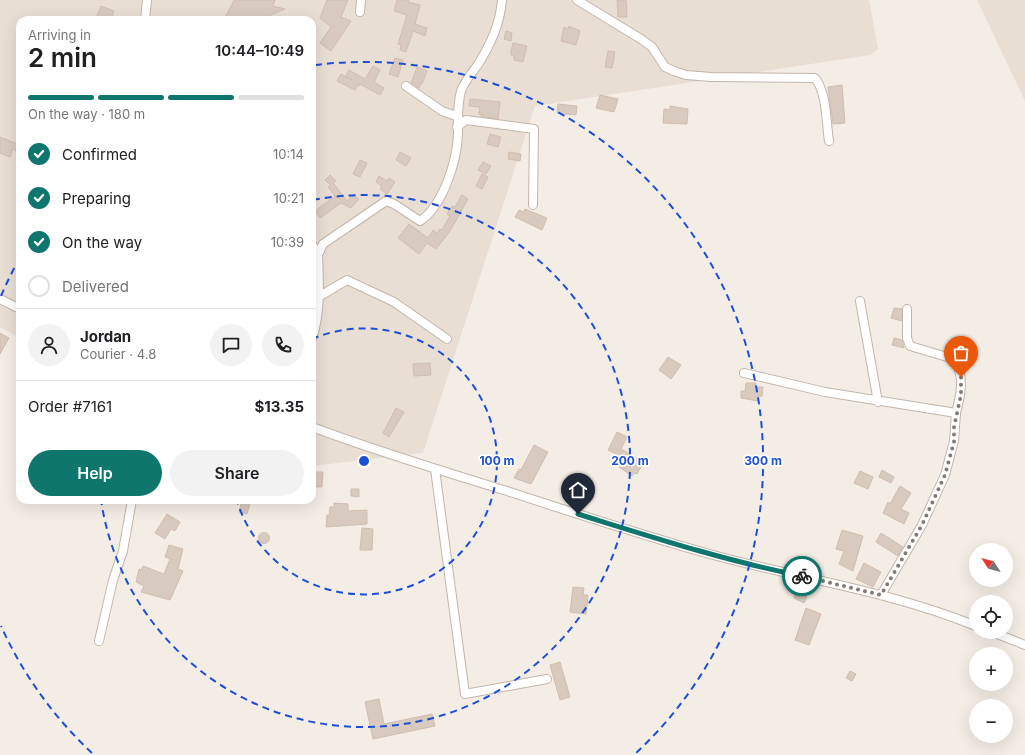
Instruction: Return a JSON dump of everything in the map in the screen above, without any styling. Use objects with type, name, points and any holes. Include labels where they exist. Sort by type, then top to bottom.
[{"type":"street","points":[[146,16],[148,0]]},
{"type":"street","points":[[360,12],[361,0]]},
{"type":"street","points":[[318,255],[323,244],[386,201],[394,204],[420,221],[428,216],[451,175],[458,134],[456,116],[461,92],[465,82],[479,63],[495,34],[502,0]]},
{"type":"street","points":[[577,0],[652,47],[664,66],[686,75],[711,77],[815,78],[820,84],[824,100],[829,141]]},
{"type":"street","points":[[406,86],[442,111],[456,116]]},
{"type":"street","points":[[457,127],[466,120],[534,129],[533,205]]},
{"type":"street","points":[[316,251],[318,255],[320,296],[316,325]]},
{"type":"street","points":[[320,296],[347,280],[394,302],[447,339]]},
{"type":"street","points":[[0,299],[16,307]]},
{"type":"street","points":[[860,301],[878,402]]},
{"type":"street","points":[[881,595],[922,525],[945,475],[954,442],[956,413],[961,395],[959,368],[954,359],[910,346],[907,338],[907,309]]},
{"type":"street","points":[[744,373],[878,402],[956,413]]},
{"type":"street","points":[[316,428],[436,469],[695,550],[769,570],[830,582],[881,595],[969,624]]},
{"type":"street","points":[[436,469],[465,694],[547,679]]},
{"type":"street","points":[[100,641],[113,580],[123,551],[131,504]]},
{"type":"street","points":[[1010,639],[1025,645]]},
{"type":"shaded area","points":[[0,0],[869,0],[878,49],[870,55],[535,106],[423,453],[316,466],[316,16],[16,16],[16,336],[0,327]]},
{"type":"shaded area","points":[[977,0],[1025,0],[1025,101]]},
{"type":"building","points":[[234,0],[275,0],[273,6],[285,9],[268,16],[226,16]]},
{"type":"building","points":[[327,0],[348,0],[341,17],[351,21],[331,51],[320,43],[331,27],[320,18]]},
{"type":"building","points":[[397,0],[409,0],[408,2],[420,5],[415,24],[427,28],[425,36],[413,31],[406,52],[400,50],[401,45],[398,44],[407,15],[394,11]]},
{"type":"building","points":[[617,0],[626,0],[627,17],[618,17]]},
{"type":"building","points":[[101,6],[114,11],[112,16],[97,16]]},
{"type":"building","points":[[569,26],[580,31],[576,45],[561,41],[564,27],[568,29]]},
{"type":"building","points":[[506,31],[512,33],[511,41],[504,39]]},
{"type":"building","points":[[513,43],[527,46],[523,62],[514,60],[514,56],[511,55]]},
{"type":"building","points":[[608,51],[615,52],[612,68],[605,67]]},
{"type":"building","points":[[395,58],[403,60],[398,77],[389,74]]},
{"type":"building","points":[[373,66],[380,70],[374,82],[384,88],[380,95],[360,84],[359,86],[357,85],[355,90],[337,81],[341,74],[352,80],[346,76],[349,70],[365,79]]},
{"type":"building","points":[[417,67],[427,71],[419,88],[411,83]]},
{"type":"building","points":[[842,85],[845,123],[833,124],[828,87]]},
{"type":"building","points":[[600,95],[618,99],[614,112],[596,108]]},
{"type":"building","points":[[470,99],[500,102],[498,119],[481,116],[481,114],[479,114],[480,107],[469,106]]},
{"type":"building","points":[[558,104],[577,106],[576,115],[557,113]]},
{"type":"building","points":[[670,106],[688,109],[687,124],[663,123],[664,109],[670,110]]},
{"type":"building","points":[[490,134],[501,137],[498,147],[487,144]]},
{"type":"building","points":[[0,137],[16,143],[16,152],[13,149],[10,157],[0,153]]},
{"type":"building","points":[[400,152],[411,158],[406,166],[396,160]]},
{"type":"building","points":[[509,152],[521,154],[520,161],[508,159]]},
{"type":"building","points":[[360,160],[367,163],[360,177],[353,174]]},
{"type":"building","points":[[483,162],[491,166],[486,174],[478,170]]},
{"type":"building","points":[[482,174],[488,177],[482,189],[476,186]]},
{"type":"building","points":[[330,175],[336,181],[333,183],[347,201],[353,194],[359,199],[351,208],[341,203],[320,218],[316,210],[335,196],[328,187],[330,185],[325,180]]},
{"type":"building","points":[[379,176],[387,181],[389,178],[395,182],[387,194],[380,189],[382,186],[376,182]]},
{"type":"building","points":[[462,195],[468,199],[450,231],[436,249],[427,243],[419,254],[398,238],[409,224],[428,238],[433,230],[437,233],[440,229],[442,230],[450,216],[447,214],[452,206],[455,207]]},
{"type":"building","points":[[525,209],[547,218],[542,230],[515,217],[519,210],[524,212]]},
{"type":"building","points":[[894,308],[902,309],[902,321],[891,318]]},
{"type":"building","points":[[0,333],[9,338],[0,354]]},
{"type":"building","points":[[894,338],[902,340],[904,348],[892,345]]},
{"type":"building","points":[[668,357],[681,365],[671,379],[659,370]]},
{"type":"building","points":[[430,363],[431,375],[414,376],[413,364]]},
{"type":"building","points":[[746,383],[756,383],[756,387],[763,387],[762,396],[759,396],[758,401],[741,398],[741,391],[745,391]]},
{"type":"building","points":[[396,408],[404,412],[389,437],[383,433]]},
{"type":"building","points":[[617,432],[627,437],[621,449],[644,462],[637,474],[634,473],[632,476],[619,467],[624,458],[608,450]]},
{"type":"building","points":[[534,445],[548,452],[531,484],[514,478],[519,469],[521,470]]},
{"type":"building","points":[[882,470],[894,477],[891,483],[879,477]]},
{"type":"building","points":[[860,471],[873,477],[868,489],[854,483]]},
{"type":"building","points":[[316,472],[323,472],[322,487],[316,487]]},
{"type":"building","points":[[900,486],[911,493],[901,509],[909,513],[904,524],[883,513],[888,502],[890,504]]},
{"type":"building","points":[[351,489],[359,489],[359,497],[351,496]]},
{"type":"building","points":[[334,503],[348,504],[348,511],[367,510],[367,524],[326,527],[327,515],[329,515],[330,507],[334,507]]},
{"type":"building","points":[[241,504],[250,504],[247,514],[239,512]]},
{"type":"building","points":[[167,514],[180,522],[175,531],[171,529],[165,539],[155,533]]},
{"type":"building","points":[[362,528],[373,529],[372,550],[360,550]]},
{"type":"building","points":[[842,530],[863,536],[853,571],[839,564],[844,551],[836,549]]},
{"type":"building","points":[[262,533],[266,533],[268,534],[268,542],[262,543],[259,540],[259,536]]},
{"type":"building","points":[[881,533],[903,547],[898,556],[876,542]]},
{"type":"building","points":[[169,545],[183,549],[178,569],[183,571],[170,600],[141,592],[144,586],[136,582],[139,569],[141,570],[143,566],[164,574],[170,559],[165,557]]},
{"type":"building","points":[[864,563],[881,572],[873,587],[856,579]]},
{"type":"building","points":[[573,587],[584,588],[583,595],[588,595],[586,614],[570,612]]},
{"type":"building","points":[[797,591],[807,597],[804,603],[794,598]]},
{"type":"building","points":[[806,608],[821,614],[809,645],[795,640]]},
{"type":"building","points":[[560,662],[570,697],[560,700],[550,665]]},
{"type":"building","points":[[850,671],[856,674],[852,681],[846,678]]},
{"type":"building","points":[[379,699],[384,724],[432,714],[435,726],[373,739],[365,702]]},
{"type":"way so far","points":[[802,576],[881,595],[922,525],[945,475],[954,442],[956,413],[961,395],[961,377]]},
{"type":"route","points":[[578,514],[695,550],[769,570],[802,576]]}]
